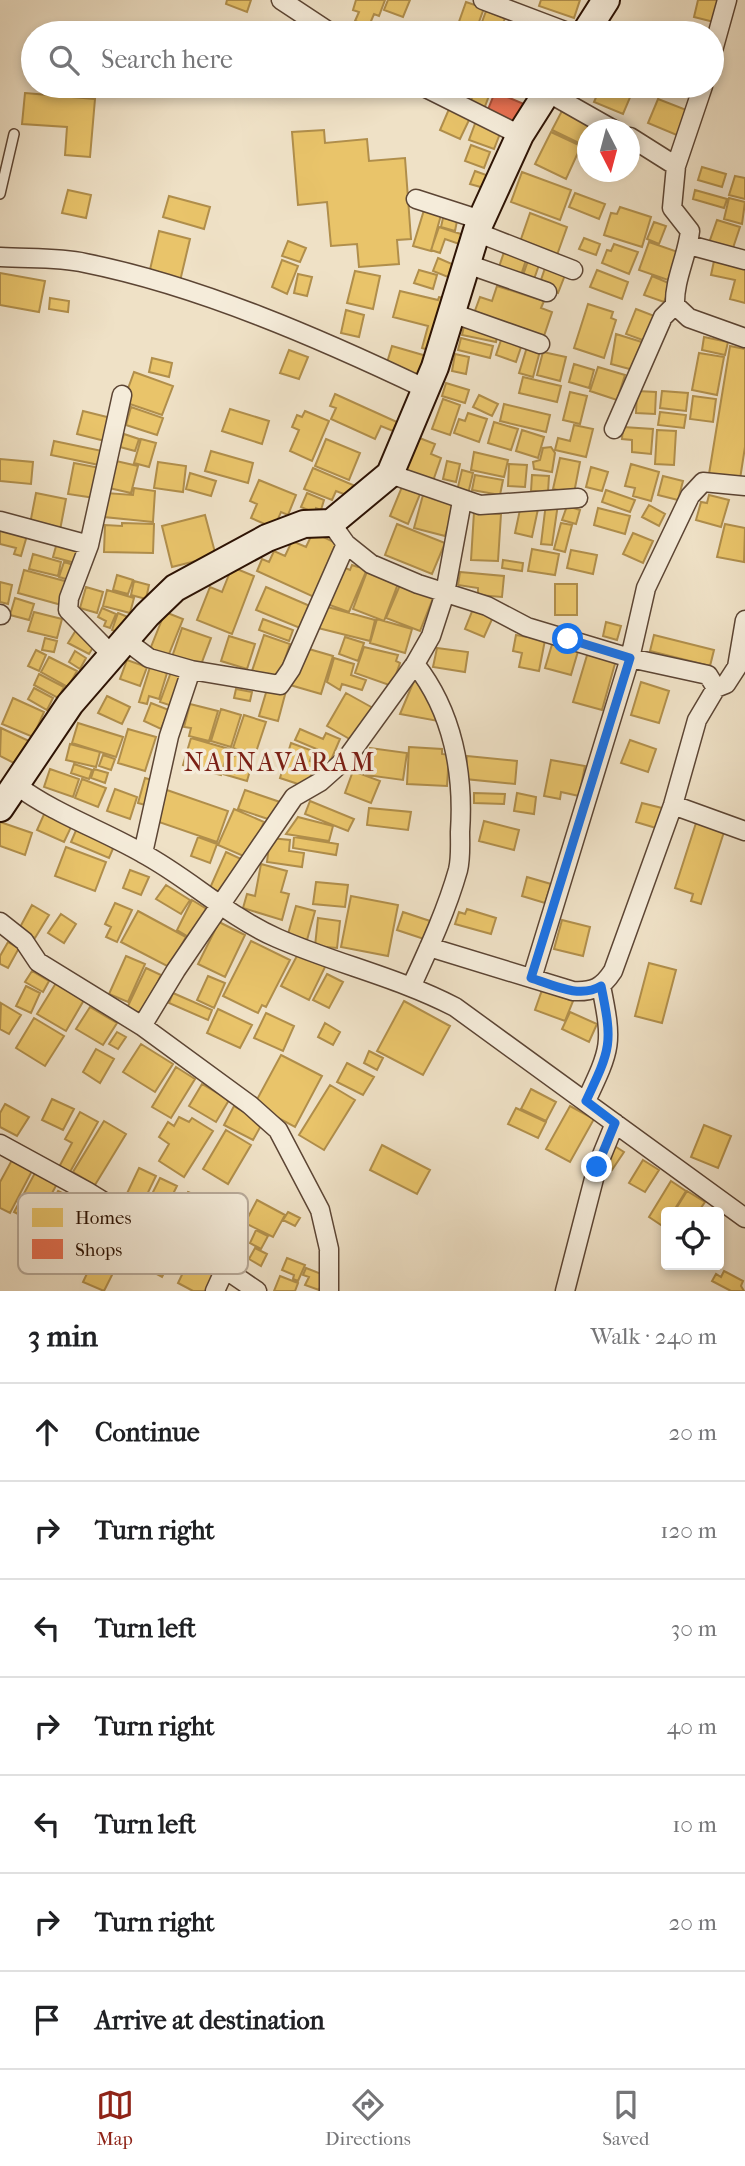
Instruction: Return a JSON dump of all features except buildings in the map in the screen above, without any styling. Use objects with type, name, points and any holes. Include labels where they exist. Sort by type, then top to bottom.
[{"type":"main road","points":[[593,21],[606,0]]},
{"type":"main road","points":[[0,808],[8,779],[119,648],[175,589],[267,538],[304,524],[331,523],[390,474],[426,389],[479,226],[520,135],[543,98]]},
{"type":"street","points":[[281,0],[313,21]]},
{"type":"street","points":[[482,0],[505,4],[543,21]]},
{"type":"street","points":[[721,21],[727,0]]},
{"type":"street","points":[[446,98],[520,135]]},
{"type":"street","points":[[563,98],[597,119]]},
{"type":"street","points":[[699,98],[676,166],[672,208],[690,231],[689,245],[674,290],[675,305],[689,318],[744,332]]},
{"type":"street","points":[[640,144],[676,166]]},
{"type":"street","points":[[416,199],[573,270]]},
{"type":"street","points":[[689,245],[745,260]]},
{"type":"street","points":[[0,257],[83,262],[151,279],[294,330],[426,389]]},
{"type":"street","points":[[467,264],[547,292]]},
{"type":"street","points":[[614,429],[663,317],[675,305]]},
{"type":"street","points":[[452,313],[540,344]]},
{"type":"street","points":[[121,395],[89,545],[69,598],[68,610],[119,648],[191,670],[280,685],[291,669],[346,544]]},
{"type":"street","points":[[390,474],[480,505],[578,498]]},
{"type":"street","points":[[531,978],[630,658],[646,588],[690,496],[703,482],[745,486]]},
{"type":"street","points":[[142,1026],[294,797],[320,782],[347,758],[415,664],[431,636],[445,593],[463,500]]},
{"type":"street","points":[[0,521],[89,545]]},
{"type":"street","points":[[331,523],[346,544],[371,565],[487,606],[527,628],[630,658],[708,675],[716,688]]},
{"type":"street","points":[[429,947],[573,991],[591,992],[601,986],[613,971],[673,805],[697,720],[716,688],[726,684],[737,667],[745,620]]},
{"type":"street","points":[[412,985],[458,868],[462,803],[456,750],[443,710],[428,680],[415,664]]},
{"type":"street","points":[[143,853],[169,736],[191,670]]},
{"type":"street","points":[[8,779],[41,804],[143,853],[220,906],[301,948],[412,985],[455,1007],[745,1218]]},
{"type":"street","points":[[673,805],[745,831]]},
{"type":"street","points":[[0,922],[24,941],[38,962],[142,1026],[250,1105],[278,1130],[320,1210],[328,1249],[329,1291]]},
{"type":"street","points":[[586,1101],[607,1056],[610,1031],[601,986]]},
{"type":"street","points":[[565,1291],[597,1167],[615,1123]]},
{"type":"street","points":[[0,1144],[90,1193]]},
{"type":"street","points":[[215,1291],[223,1274]]},
{"type":"street","points":[[232,1274],[257,1291]]},
{"type":"lane","points":[[0,194],[14,134]]},
{"type":"district","name":"NAINAVARAM","points":[[280,762]]},
{"type":"route","points":[[568,639],[630,658],[531,978],[573,991],[591,992],[601,986],[610,1031],[607,1056],[586,1101],[615,1123],[597,1167]]}]
